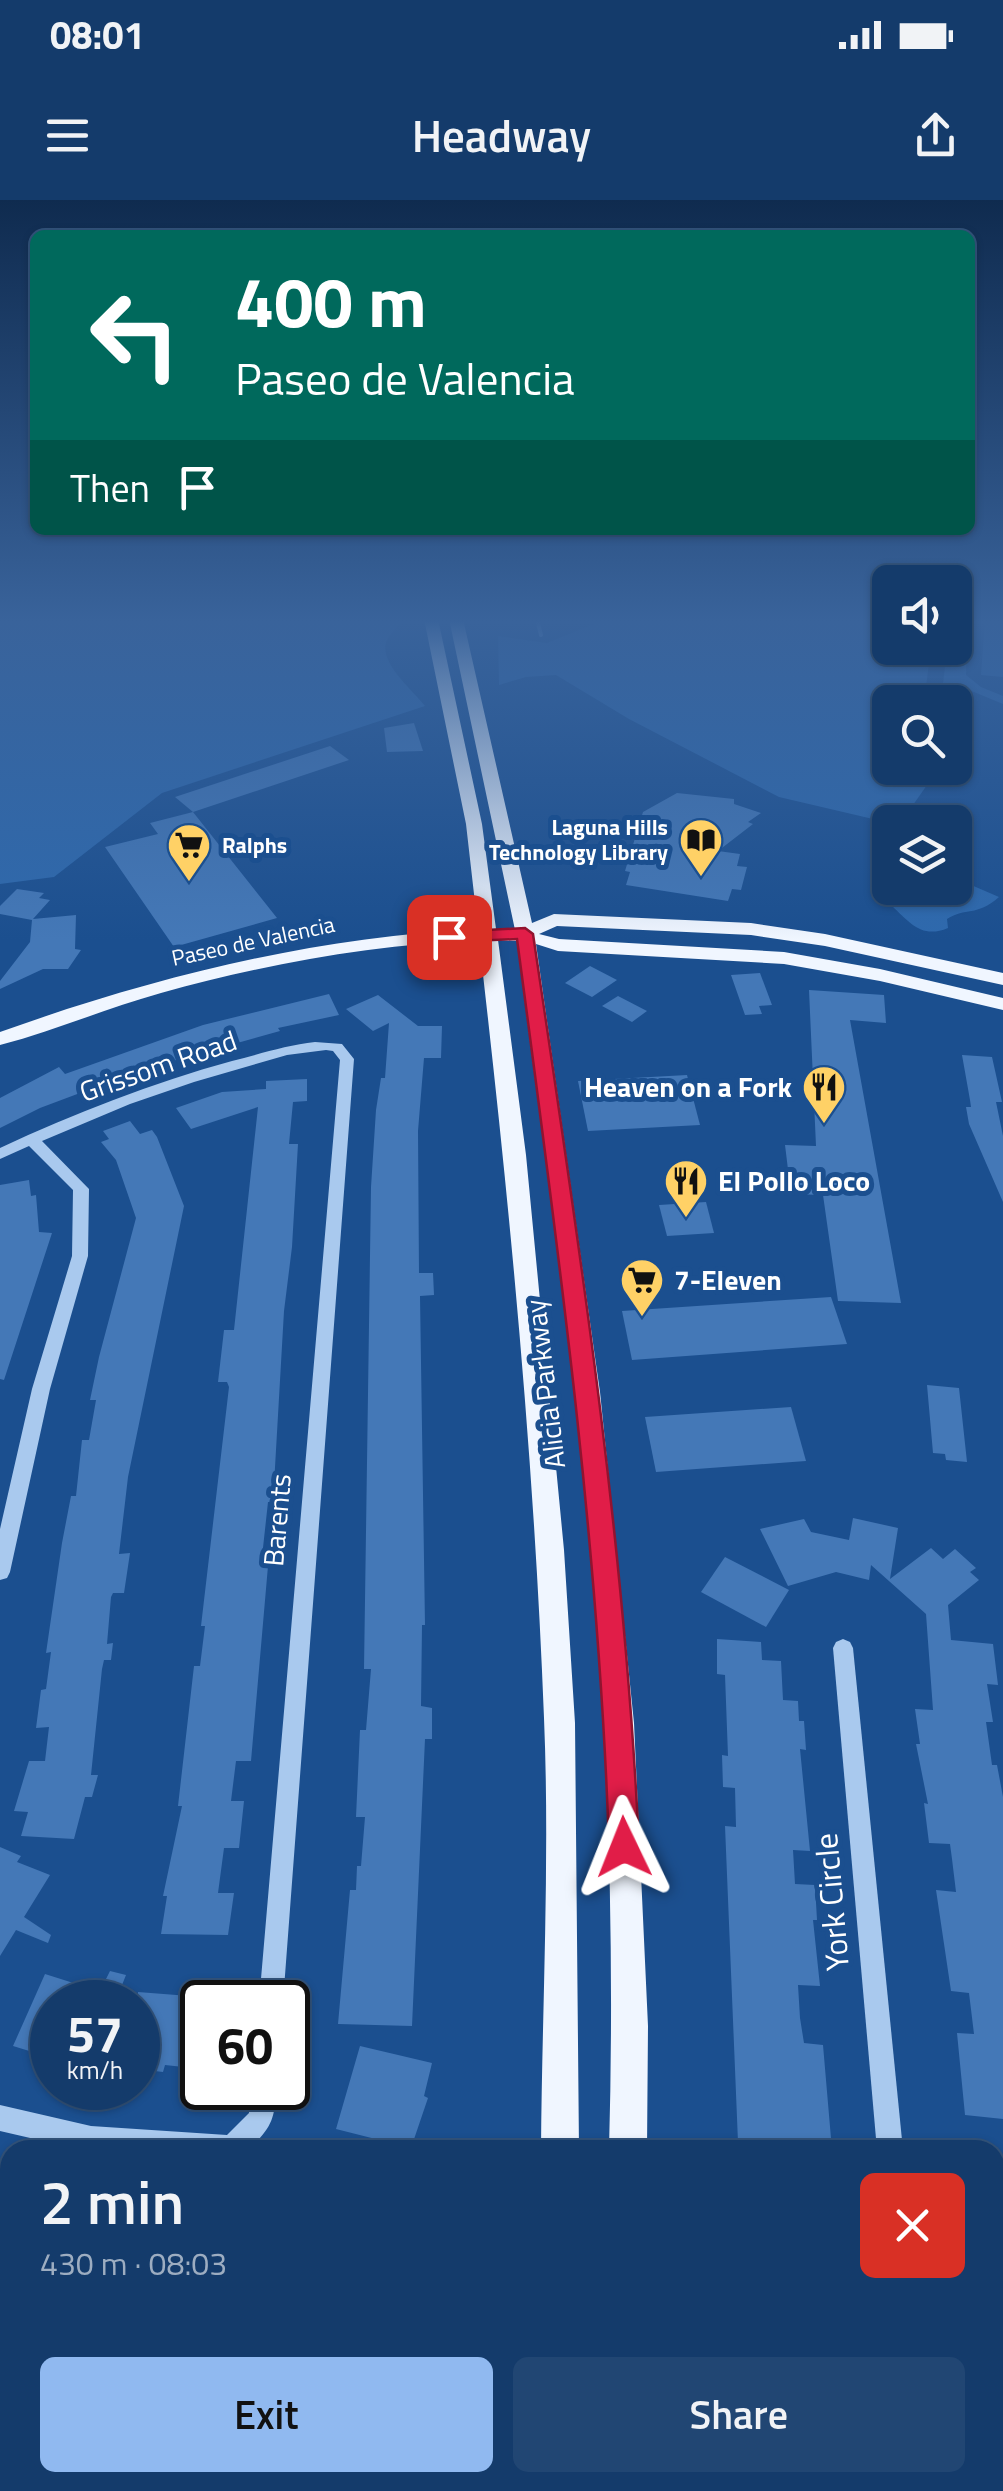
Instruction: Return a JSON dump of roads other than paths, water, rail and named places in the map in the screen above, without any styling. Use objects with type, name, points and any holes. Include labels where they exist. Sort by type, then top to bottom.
[{"type":"main road","name":"Alicia Parkway","points":[[452,726],[474,824],[528,1292],[560,1723],[560,2140]]},
{"type":"main road","name":"Alicia Parkway","points":[[480,726],[525,934],[575,1292],[619,1722],[630,2026],[628,2140]]},
{"type":"main road","points":[[458,759],[487,757]]},
{"type":"main road","name":"Paseo de Valencia","points":[[525,934],[554,920],[752,929],[930,961],[1003,979]]},
{"type":"main road","name":"Paseo de Valencia","points":[[0,1039],[129,994],[264,960],[366,944],[486,934],[525,934],[558,945],[784,958],[880,975],[1003,1004]]},
{"type":"main road","points":[[784,958],[801,952],[829,952],[916,967],[930,961]]},
{"type":"main road","points":[[528,1292],[575,1292]]},
{"type":"street","name":"Grissom Road","points":[[0,1154],[138,1096],[228,1067],[314,1044],[337,1047]]},
{"type":"street","name":"Barents","points":[[273,1980],[347,1059],[337,1047]]},
{"type":"street","points":[[0,1572],[2,1544],[41,1388],[80,1256],[81,1189],[31,1139]]},
{"type":"street","name":"York Circle","points":[[843,1648],[889,2140]]},
{"type":"street","points":[[240,2140],[261,2120],[262,2110]]},
{"type":"street","points":[[0,2118],[75,2140]]},
{"type":"place","name":"Laguna Hills Technology Library","points":[[701,878]]},
{"type":"place","name":"Ralphs","points":[[189,883]]},
{"type":"place","name":"Heaven on a Fork","points":[[824,1125]]},
{"type":"place","name":"El Pollo Loco","points":[[686,1219]]},
{"type":"place","name":"7-Eleven","points":[[642,1318]]}]
